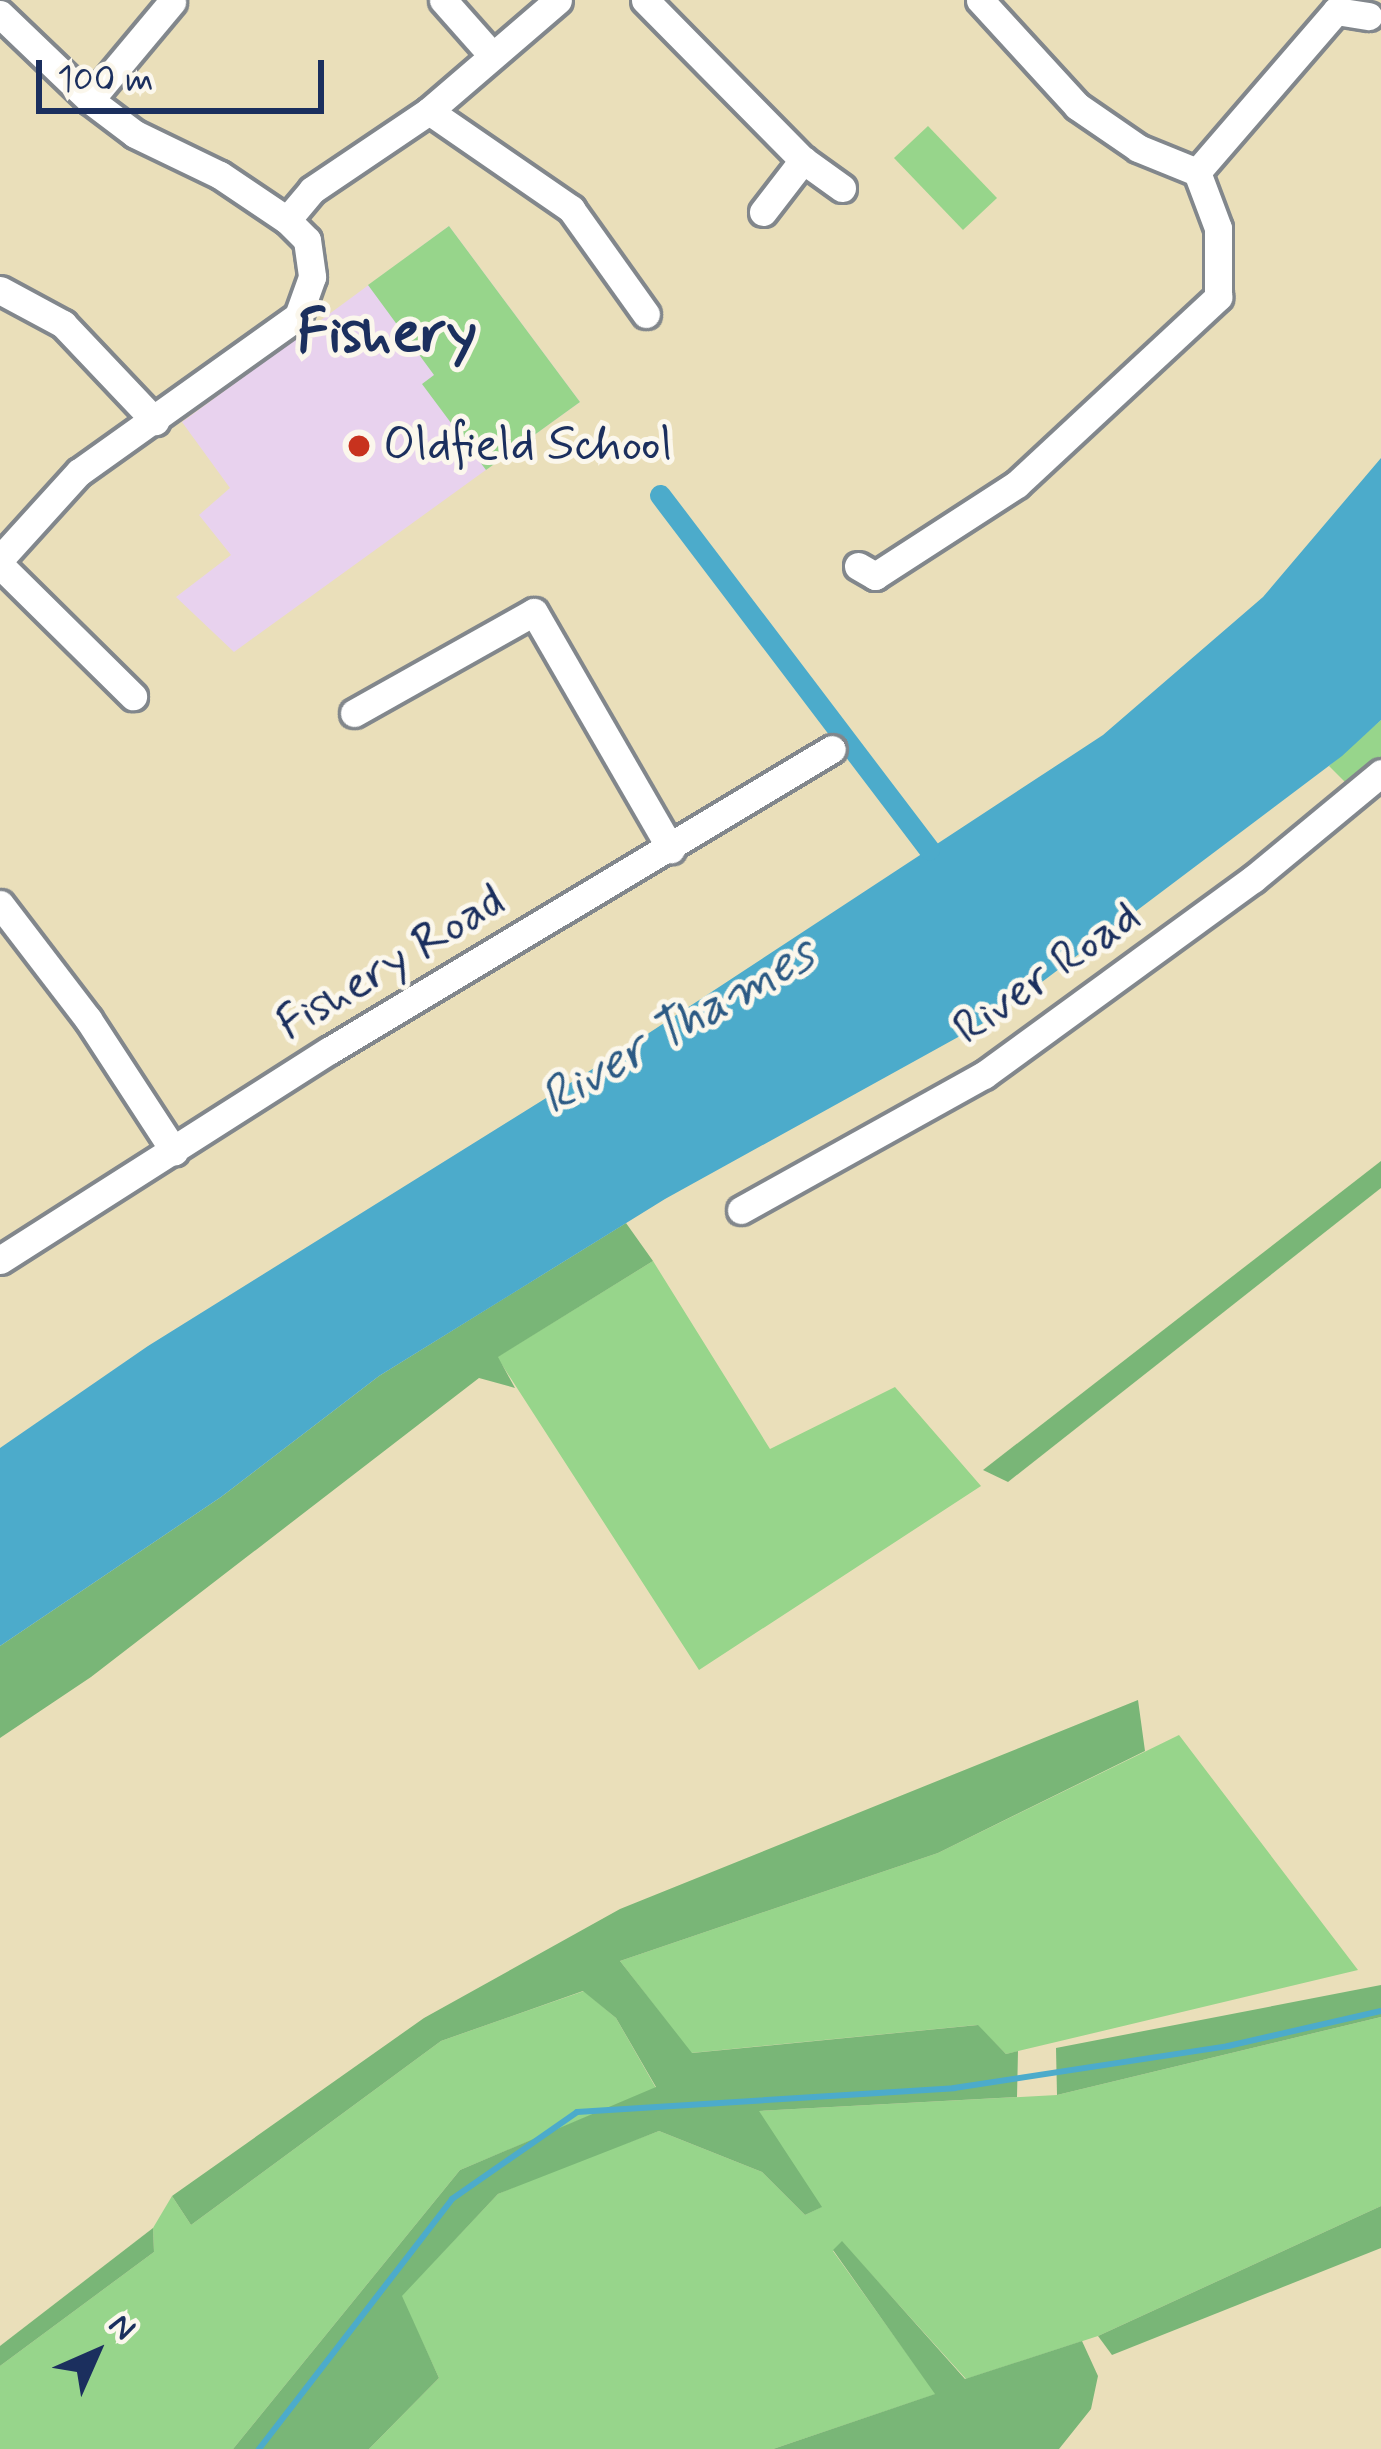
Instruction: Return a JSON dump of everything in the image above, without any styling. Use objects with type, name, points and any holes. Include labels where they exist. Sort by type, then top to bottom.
[{"type":"street","points":[[443,0],[491,55]]},
{"type":"street","points":[[286,220],[312,190],[429,111],[558,0]]},
{"type":"street","points":[[645,0],[803,160],[842,188]]},
{"type":"street","points":[[858,566],[874,576],[1017,484],[1218,297],[1218,228],[1197,172],[1138,148],[1076,106],[980,0]]},
{"type":"street","points":[[90,100],[172,2]]},
{"type":"street","points":[[1197,172],[1336,11],[1369,16]]},
{"type":"street","points":[[0,14],[90,100],[135,134],[220,176],[308,240],[312,277],[298,316],[79,472],[0,562],[134,696]]},
{"type":"street","points":[[429,111],[571,209],[646,314]]},
{"type":"street","points":[[763,212],[803,160]]},
{"type":"street","points":[[0,290],[63,324],[154,421]]},
{"type":"street","points":[[354,712],[534,612],[671,849]]},
{"type":"street","name":"Fishery Road","points":[[0,1261],[330,1050],[832,748]]},
{"type":"street","name":"River Road","points":[[741,1210],[984,1075],[1235,892],[1381,773]]},
{"type":"street","points":[[0,904],[88,1019],[174,1151]]},
{"type":"shaded area","name":"Oldfield School","points":[[449,226],[580,402],[234,652],[176,597],[231,555],[199,515],[230,488],[182,422]]},
{"type":"green space","points":[[928,126],[997,198],[963,230],[894,158]]},
{"type":"green space","points":[[449,226],[580,402],[486,470],[422,384],[434,375],[368,285]]},
{"type":"green space","points":[[1381,720],[1381,760],[1350,787],[1329,766]]},
{"type":"green space","points":[[1381,1161],[1381,1188],[1008,1482],[983,1470]]},
{"type":"green space","points":[[626,1223],[653,1261],[498,1357],[515,1388],[479,1378],[91,1677],[0,1738],[0,1646],[221,1497],[379,1376]]},
{"type":"green space","points":[[653,1261],[770,1449],[895,1387],[981,1486],[699,1670],[497,1357]]},
{"type":"green space","points":[[1138,1700],[1145,1751],[938,1853],[620,1961],[692,2053],[978,2025],[1006,2054],[1018,2051],[1017,2097],[759,2111],[822,2207],[805,2215],[762,2172],[659,2131],[498,2194],[402,2296],[439,2378],[369,2449],[233,2449],[460,2170],[656,2087],[616,2018],[583,1991],[441,2041],[191,2225],[172,2196],[424,2018],[620,1909]]},
{"type":"green space","points":[[1179,1735],[1358,1970],[1006,2054],[977,2025],[691,2053],[620,1961],[938,1853]]},
{"type":"green space","points":[[1381,1985],[1381,2017],[1057,2095],[1056,2048]]},
{"type":"green space","points":[[584,1991],[616,2018],[656,2088],[460,2170],[233,2449],[0,2449],[0,2366],[154,2252],[153,2228],[172,2196],[191,2225],[441,2041]]},
{"type":"green space","points":[[1381,2017],[1381,2206],[1098,2336],[966,2379],[842,2242],[833,2251],[936,2394],[773,2449],[369,2449],[439,2378],[401,2296],[498,2194],[546,2173],[659,2131],[762,2172],[805,2215],[821,2207],[758,2111],[1057,2095]]},
{"type":"green space","points":[[1381,2206],[1381,2248],[1112,2355],[1098,2336]]},
{"type":"green space","points":[[153,2228],[154,2252],[0,2366],[0,2346]]},
{"type":"green space","points":[[842,2241],[965,2379],[1082,2341],[1098,2376],[1091,2409],[1059,2449],[773,2449],[935,2394],[833,2250]]},
{"type":"water","name":"River Thames","points":[[1381,458],[1381,720],[1342,756],[998,1015],[665,1199],[379,1376],[221,1497],[0,1646],[0,1448],[148,1346],[620,1052],[1103,735],[1263,597]]},
{"type":"waterway","points":[[660,495],[929,849]]},
{"type":"waterway","points":[[259,2449],[452,2199],[577,2112],[954,2088],[1228,2046],[1381,2011]]},
{"type":"place","name":"Oldfield School","points":[[359,446]]},
{"type":"district","name":"Fishery","points":[[387,334]]}]
